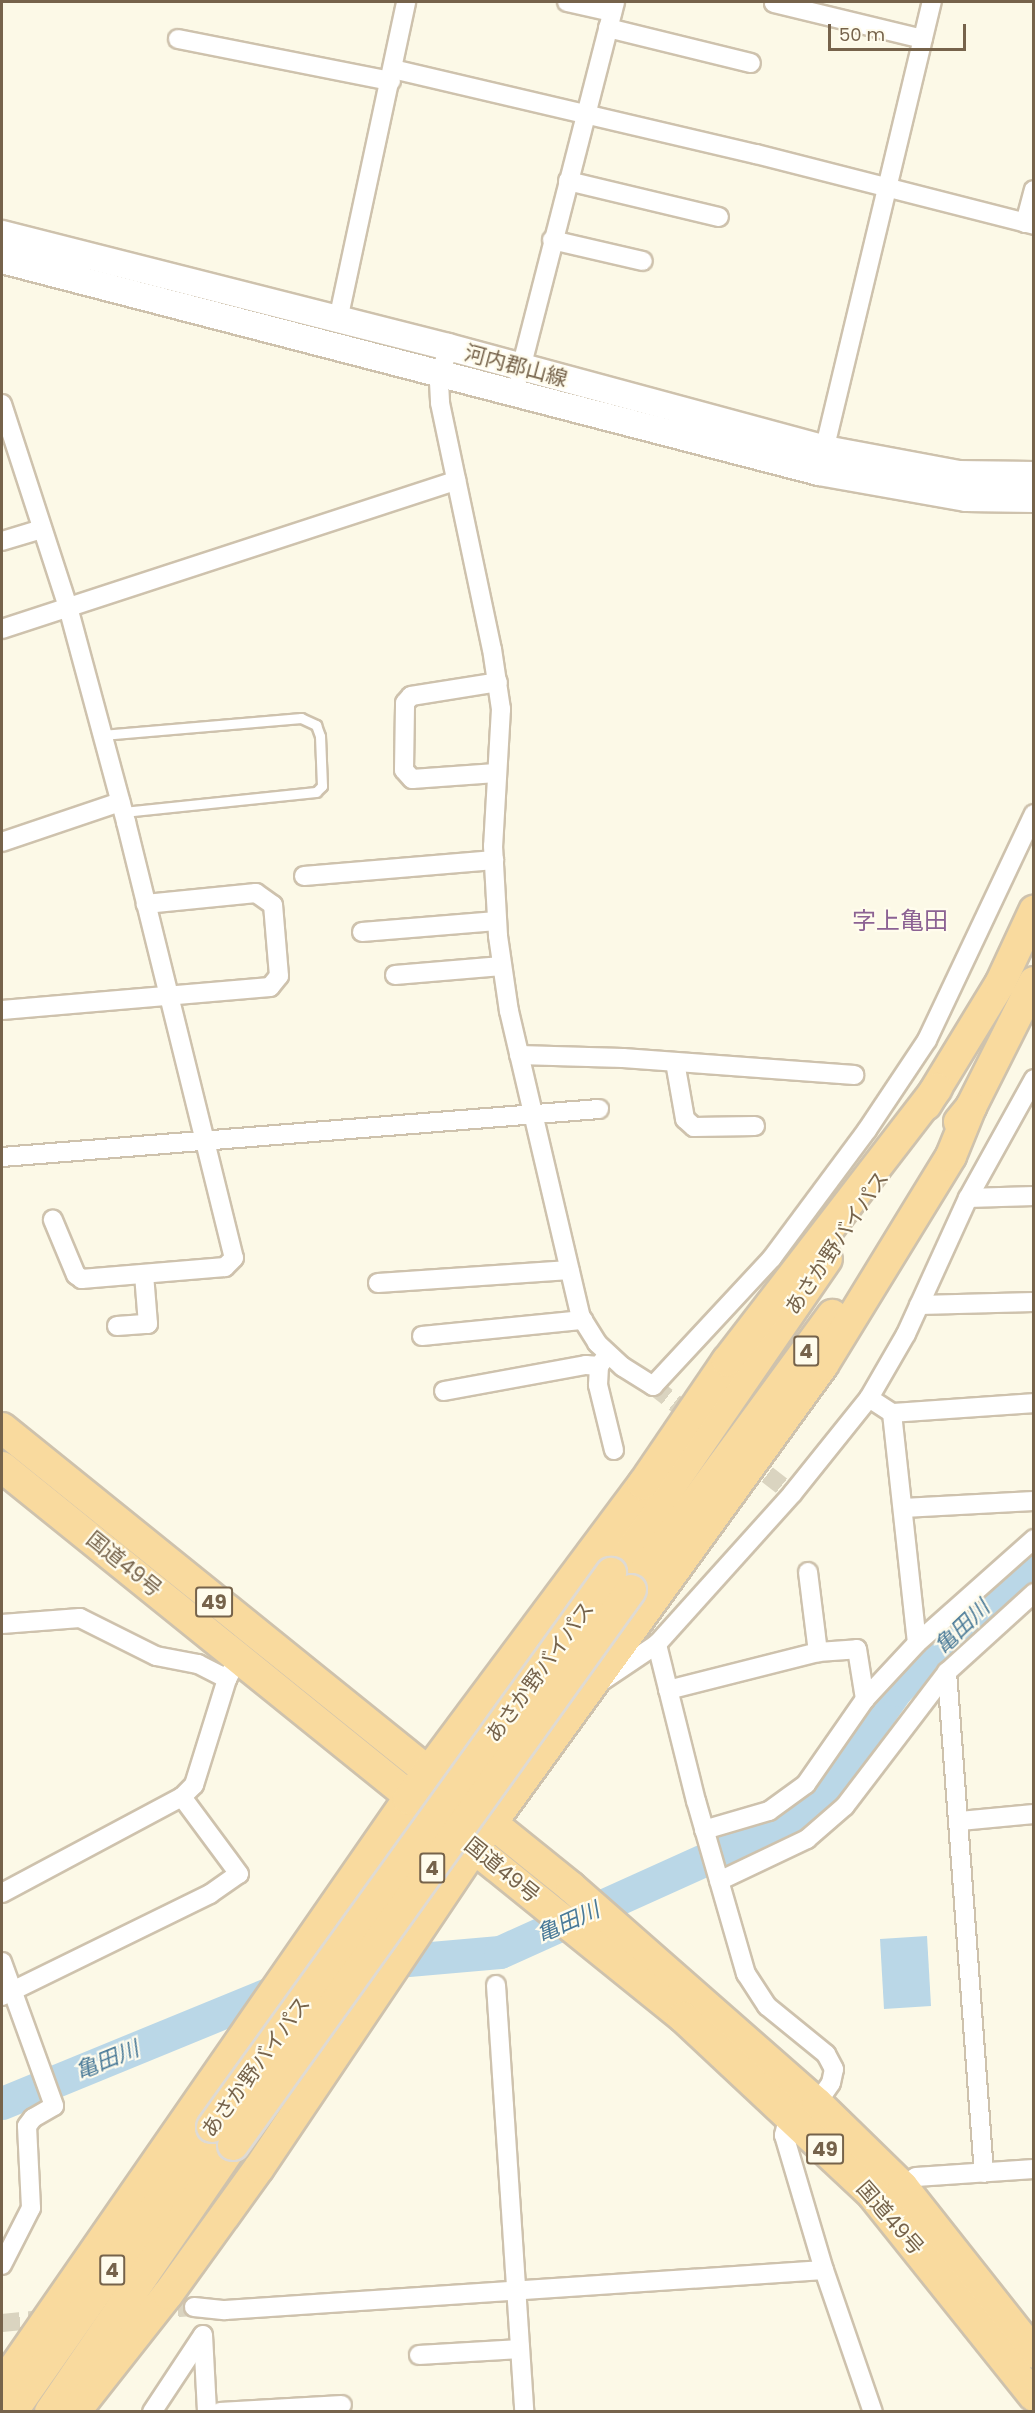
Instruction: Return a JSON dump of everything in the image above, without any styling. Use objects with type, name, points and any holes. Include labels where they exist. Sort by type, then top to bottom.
[{"type":"highway","name":"あさか野バイパス","points":[[621,1582],[872,1193],[937,1088],[1000,984],[1034,911]]},
{"type":"highway","name":"あさか野バイパス","points":[[12,2412],[223,2136],[621,1582],[827,1323],[939,1149],[971,1107],[1034,982]]},
{"type":"highway","points":[[2,2385],[39,2325],[408,1798],[429,1773],[643,1484],[727,1361],[937,1088]]},
{"type":"highway","points":[[75,2412],[168,2294],[259,2168],[475,1846],[823,1365],[951,1156],[971,1107]]},
{"type":"highway","name":"国道49号","points":[[2,1428],[572,1887],[817,2103],[903,2187],[1034,2353]]},
{"type":"highway","name":"国道49号","points":[[2,1467],[233,1668],[475,1846],[683,2017],[872,2194],[1034,2396]]},
{"type":"highway","name":"あさか野バイパス","points":[[50,2412],[223,2136]]},
{"type":"main road","name":"河内郡山線","points":[[2,234],[448,347],[518,380]]},
{"type":"main road","name":"河内郡山線","points":[[2,260],[441,373],[518,380],[966,498],[1034,499]]},
{"type":"main road","name":"河内郡山線","points":[[822,460],[958,474],[1034,475]]},
{"type":"street","points":[[338,320],[406,2]]},
{"type":"street","points":[[567,2],[612,14],[751,63]]},
{"type":"street","points":[[822,460],[932,2]]},
{"type":"street","points":[[774,3],[923,39]]},
{"type":"street","points":[[518,380],[552,240],[612,14]]},
{"type":"street","points":[[178,39],[392,75],[586,114],[1029,224],[1034,190]]},
{"type":"street","points":[[568,181],[719,217]]},
{"type":"street","points":[[552,240],[643,261]]},
{"type":"street","points":[[448,347],[441,373],[440,402],[498,682],[501,730],[496,773],[494,860],[502,966],[531,1112],[570,1270],[583,1320],[604,1361],[653,1386],[772,1258],[867,1130],[927,1040],[1034,814]]},
{"type":"street","points":[[2,404],[68,607],[122,807],[207,1142],[233,1262],[225,1267],[80,1278],[52,1220]]},
{"type":"street","points":[[2,629],[456,481]]},
{"type":"street","points":[[2,540],[42,529]]},
{"type":"street","points":[[496,773],[412,779],[404,770],[405,703],[411,696],[498,682]]},
{"type":"street","points":[[2,842],[122,807]]},
{"type":"street","points":[[304,876],[494,860]]},
{"type":"street","points":[[2,1010],[270,987],[279,976],[273,905],[256,892],[146,904]]},
{"type":"street","points":[[362,932],[497,921]]},
{"type":"street","points":[[395,975],[502,966]]},
{"type":"street","points":[[519,1055],[675,1062],[854,1075]]},
{"type":"street","points":[[675,1062],[685,1119],[694,1127],[755,1126]]},
{"type":"street","points":[[590,1688],[657,1644],[792,1494],[869,1398],[919,1305],[968,1198],[1034,1079]]},
{"type":"street","points":[[2,1157],[207,1142],[531,1112],[599,1109]]},
{"type":"street","points":[[968,1198],[1034,1196]]},
{"type":"street","points":[[378,1283],[570,1270]]},
{"type":"street","points":[[117,1326],[148,1324],[144,1274]]},
{"type":"street","points":[[919,1305],[1034,1302]]},
{"type":"street","points":[[422,1336],[583,1320]]},
{"type":"street","points":[[444,1391],[604,1361]]},
{"type":"street","points":[[604,1361],[598,1385],[614,1450]]},
{"type":"street","points":[[869,1398],[892,1413],[1034,1403]]},
{"type":"street","points":[[892,1413],[917,1643]]},
{"type":"street","points":[[903,1509],[1034,1501]]},
{"type":"street","points":[[705,1835],[769,1811],[806,1784],[865,1699],[917,1643],[1034,1539]]},
{"type":"street","points":[[808,1572],[818,1652]]},
{"type":"street","points":[[719,1881],[807,1839],[845,1806],[948,1672],[1015,1608],[1034,1593]]},
{"type":"street","points":[[1015,1608],[1034,1607]]},
{"type":"street","points":[[2,1624],[80,1618],[156,1656],[233,1668],[194,1785],[182,1797],[2,1893]]},
{"type":"street","points":[[657,1644],[705,1835],[746,1974],[767,2006],[826,2054],[834,2069],[831,2083],[817,2103]]},
{"type":"street","points":[[668,1690],[818,1652],[857,1649],[865,1699]]},
{"type":"street","points":[[948,1672],[984,2173]]},
{"type":"street","points":[[7,1994],[210,1894],[239,1874],[182,1797]]},
{"type":"street","points":[[960,1821],[1034,1814]]},
{"type":"street","points":[[2,1962],[7,1994],[54,2106],[33,2118],[27,2126],[31,2208],[2,2265]]},
{"type":"street","points":[[496,1985],[524,2412]]},
{"type":"street","points":[[789,2115],[784,2135],[824,2270],[873,2412]]},
{"type":"street","points":[[903,2187],[916,2177],[1034,2169]]},
{"type":"street","points":[[194,2307],[225,2310],[824,2270]]},
{"type":"street","points":[[152,2412],[203,2335],[225,2310]]},
{"type":"street","points":[[203,2335],[207,2412]]},
{"type":"street","points":[[419,2355],[520,2349]]},
{"type":"street","points":[[220,2412],[342,2405]]},
{"type":"lane","points":[[102,735],[301,718],[316,725],[320,736],[322,786],[316,792],[122,807]]},
{"type":"water","points":[[927,1936],[931,2006],[884,2009],[880,1939]]},
{"type":"waterway","name":"亀田川","points":[[374,1963],[500,1952],[763,1833],[821,1796],[896,1690],[982,1606],[1034,1563]]},
{"type":"waterway","name":"亀田川","points":[[2,2103],[292,1984]]},
{"type":"tunnel","points":[[653,1386],[698,1421]]},
{"type":"tunnel","points":[[746,1458],[792,1494]]},
{"type":"tunnel","points":[[151,2310],[194,2307]]},
{"type":"tunnel","points":[[2,2323],[52,2318]]},
{"type":"district","name":"字上亀田","points":[[900,921]]}]
